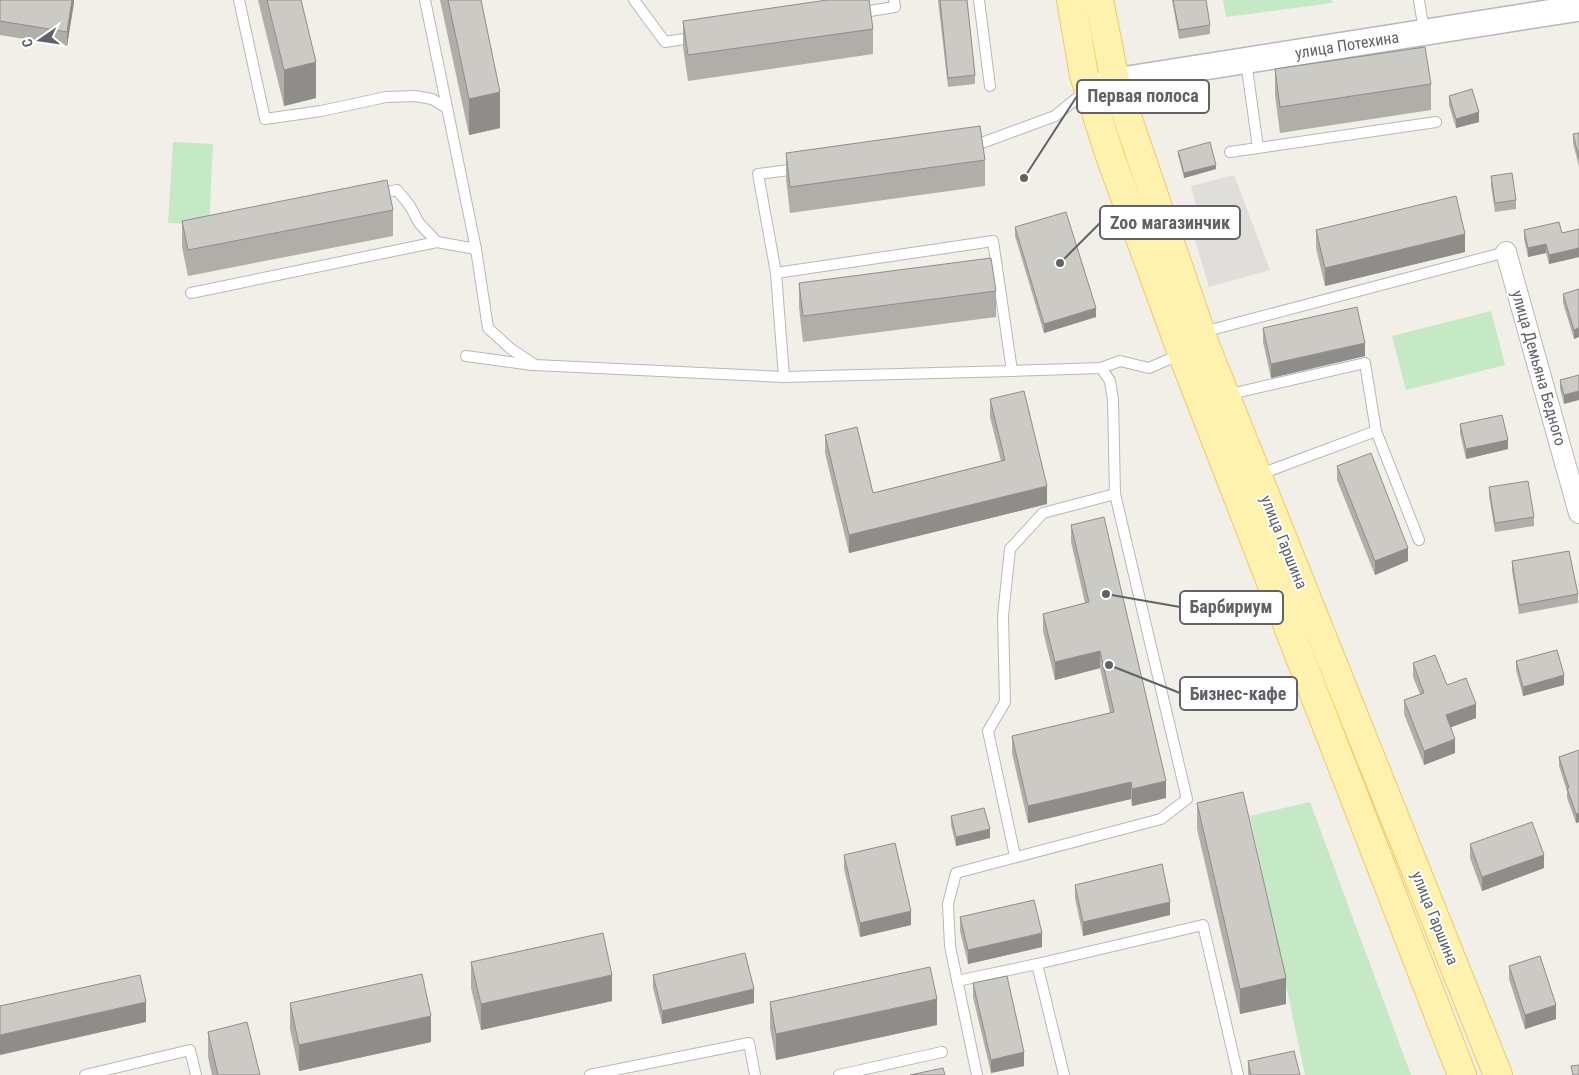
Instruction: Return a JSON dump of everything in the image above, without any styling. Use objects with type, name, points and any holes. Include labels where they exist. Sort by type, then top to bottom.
[{"type":"main road","name":"улица Гаршина","points":[[1071,0],[1087,90],[1110,156],[1182,353],[1462,1075]]},
{"type":"main road","name":"улица Гаршина","points":[[1100,0],[1115,81],[1201,332],[1498,1075]]},
{"type":"street","name":"улица Потехина","points":[[1087,90],[1115,81],[1579,8]]},
{"type":"street","name":"улица Демьяна Бедного","points":[[1506,252],[1579,513]]},
{"type":"lane","points":[[239,0],[265,119],[321,111],[386,98],[416,96],[432,99],[447,108]]},
{"type":"lane","points":[[425,0],[476,249],[488,328],[511,350],[535,365]]},
{"type":"lane","points":[[634,0],[665,42],[703,36]]},
{"type":"lane","points":[[847,14],[895,7],[894,0]]},
{"type":"lane","points":[[979,0],[990,86]]},
{"type":"lane","points":[[1419,0],[1424,32]]},
{"type":"lane","points":[[1246,61],[1258,148]]},
{"type":"lane","points":[[961,147],[979,144],[1055,116],[1087,90]]},
{"type":"lane","points":[[1230,152],[1436,122]]},
{"type":"lane","points":[[784,377],[776,273],[758,174],[805,168]]},
{"type":"lane","points":[[368,196],[397,190],[410,206],[419,223],[437,242]]},
{"type":"lane","points":[[776,273],[993,241],[1012,372]]},
{"type":"lane","points":[[191,293],[437,242],[476,249]]},
{"type":"lane","points":[[1201,332],[1506,252]]},
{"type":"lane","points":[[466,356],[535,365],[784,377],[1101,368],[1120,361],[1149,368],[1182,353]]},
{"type":"lane","points":[[1226,395],[1366,363],[1376,431],[1419,540]]},
{"type":"lane","points":[[977,1075],[950,946],[948,904],[956,873],[1162,819],[1187,798],[1116,494],[1113,400],[1110,381],[1101,368]]},
{"type":"lane","points":[[1257,475],[1376,431]]},
{"type":"lane","points":[[1015,856],[988,731],[1005,702],[1002,616],[1010,549],[1043,513],[1116,494]]},
{"type":"lane","points":[[957,982],[1203,925],[1238,1075]]},
{"type":"lane","points":[[1037,964],[1064,1075]]},
{"type":"lane","points":[[590,1075],[749,1043],[755,1075]]},
{"type":"lane","points":[[85,1075],[190,1050],[196,1075]]},
{"type":"lane","points":[[839,1075],[942,1052]]},
{"type":"shaded area","points":[[1234,175],[1270,270],[1209,287],[1190,223],[1200,219],[1191,186]]},
{"type":"green space","points":[[1223,0],[1332,0],[1333,3],[1226,17]]},
{"type":"green space","points":[[173,142],[213,144],[209,225],[168,223]]},
{"type":"green space","points":[[1491,311],[1505,365],[1406,390],[1392,336]]},
{"type":"green space","points":[[1310,802],[1411,1075],[1305,1075],[1250,816]]},
{"type":"building","points":[[0,0],[72,0],[67,32],[0,21]]},
{"type":"building","points":[[267,0],[301,0],[316,62],[284,70]]},
{"type":"building","points":[[448,0],[481,0],[500,92],[469,99]]},
{"type":"building","points":[[827,0],[869,0],[873,29],[688,55],[683,21]]},
{"type":"building","points":[[940,0],[967,0],[975,75],[948,78]]},
{"type":"building","points":[[1173,0],[1206,0],[1210,25],[1179,30]]},
{"type":"building","points":[[1425,47],[1431,84],[1280,107],[1275,69]]},
{"type":"building","points":[[1472,89],[1479,112],[1456,119],[1449,96]]},
{"type":"building","points":[[980,126],[985,160],[790,187],[786,153]]},
{"type":"building","points":[[1579,133],[1579,158],[1573,134]]},
{"type":"building","points":[[1210,142],[1216,165],[1184,173],[1178,151]]},
{"type":"building","points":[[1512,173],[1516,200],[1495,203],[1491,176]]},
{"type":"building","points":[[387,180],[393,210],[188,250],[182,221]]},
{"type":"building","points":[[1456,196],[1465,234],[1325,268],[1316,230]]},
{"type":"building","points":[[1066,212],[1096,308],[1044,324],[1015,227]]},
{"type":"building","points":[[1559,222],[1562,233],[1579,229],[1579,248],[1549,255],[1546,244],[1528,248],[1524,230]]},
{"type":"building","points":[[991,258],[996,291],[803,316],[799,283]]},
{"type":"building","points":[[1579,289],[1579,328],[1574,330],[1563,294]]},
{"type":"building","points":[[1357,307],[1365,343],[1271,364],[1263,328]]},
{"type":"building","points":[[1579,375],[1579,391],[1564,395],[1560,380]]},
{"type":"building","points":[[1024,391],[1047,486],[849,535],[825,435],[857,427],[873,493],[1005,460],[990,399]]},
{"type":"building","points":[[1502,415],[1508,440],[1466,449],[1460,424]]},
{"type":"building","points":[[1371,453],[1408,548],[1375,561],[1337,466]]},
{"type":"building","points":[[1528,481],[1534,517],[1495,523],[1489,487]]},
{"type":"building","points":[[1104,517],[1166,781],[1132,789],[1131,782],[1028,806],[1012,736],[1114,712],[1100,651],[1055,662],[1043,614],[1089,602],[1071,525]]},
{"type":"building","points":[[1569,551],[1578,594],[1519,605],[1512,561]]},
{"type":"building","points":[[1557,650],[1564,675],[1523,687],[1516,661]]},
{"type":"building","points":[[1435,655],[1447,685],[1466,678],[1476,704],[1446,715],[1455,739],[1424,751],[1404,700],[1424,693],[1413,663]]},
{"type":"building","points":[[1579,750],[1579,813],[1576,814],[1559,757]]},
{"type":"building","points":[[1243,792],[1286,978],[1240,989],[1197,803]]},
{"type":"building","points":[[984,808],[990,829],[956,837],[951,816]]},
{"type":"building","points":[[1532,822],[1544,855],[1482,877],[1470,844]]},
{"type":"building","points":[[895,843],[911,911],[860,923],[844,855]]},
{"type":"building","points":[[1162,864],[1170,902],[1083,922],[1075,885]]},
{"type":"building","points":[[1034,900],[1042,933],[968,950],[960,917]]},
{"type":"building","points":[[603,933],[612,975],[481,1004],[471,962]]},
{"type":"building","points":[[745,953],[754,989],[662,1011],[653,975]]},
{"type":"building","points":[[1540,956],[1556,1005],[1525,1015],[1509,966]]},
{"type":"building","points":[[930,967],[937,999],[776,1034],[770,1002]]},
{"type":"building","points":[[422,974],[431,1016],[299,1045],[290,1003]]},
{"type":"building","points":[[140,975],[146,1002],[0,1035],[0,1006]]},
{"type":"building","points":[[1007,976],[1024,1052],[991,1060],[973,983]]},
{"type":"building","points":[[247,1022],[260,1075],[218,1075],[208,1032]]},
{"type":"building","points":[[1294,1051],[1300,1075],[1251,1075],[1248,1061]]},
{"type":"building","points":[[1579,1065],[1579,1075],[1573,1075],[1571,1066]]},
{"type":"building","points":[[943,1068],[945,1075],[910,1075]]},
{"type":"place","name":"Первая полоса","points":[[1024,178]]},
{"type":"place","name":"Zoo магазинчик","points":[[1060,263]]},
{"type":"place","name":"Барбириум","points":[[1106,594]]},
{"type":"place","name":"Бизнес-кафе","points":[[1109,665]]}]
